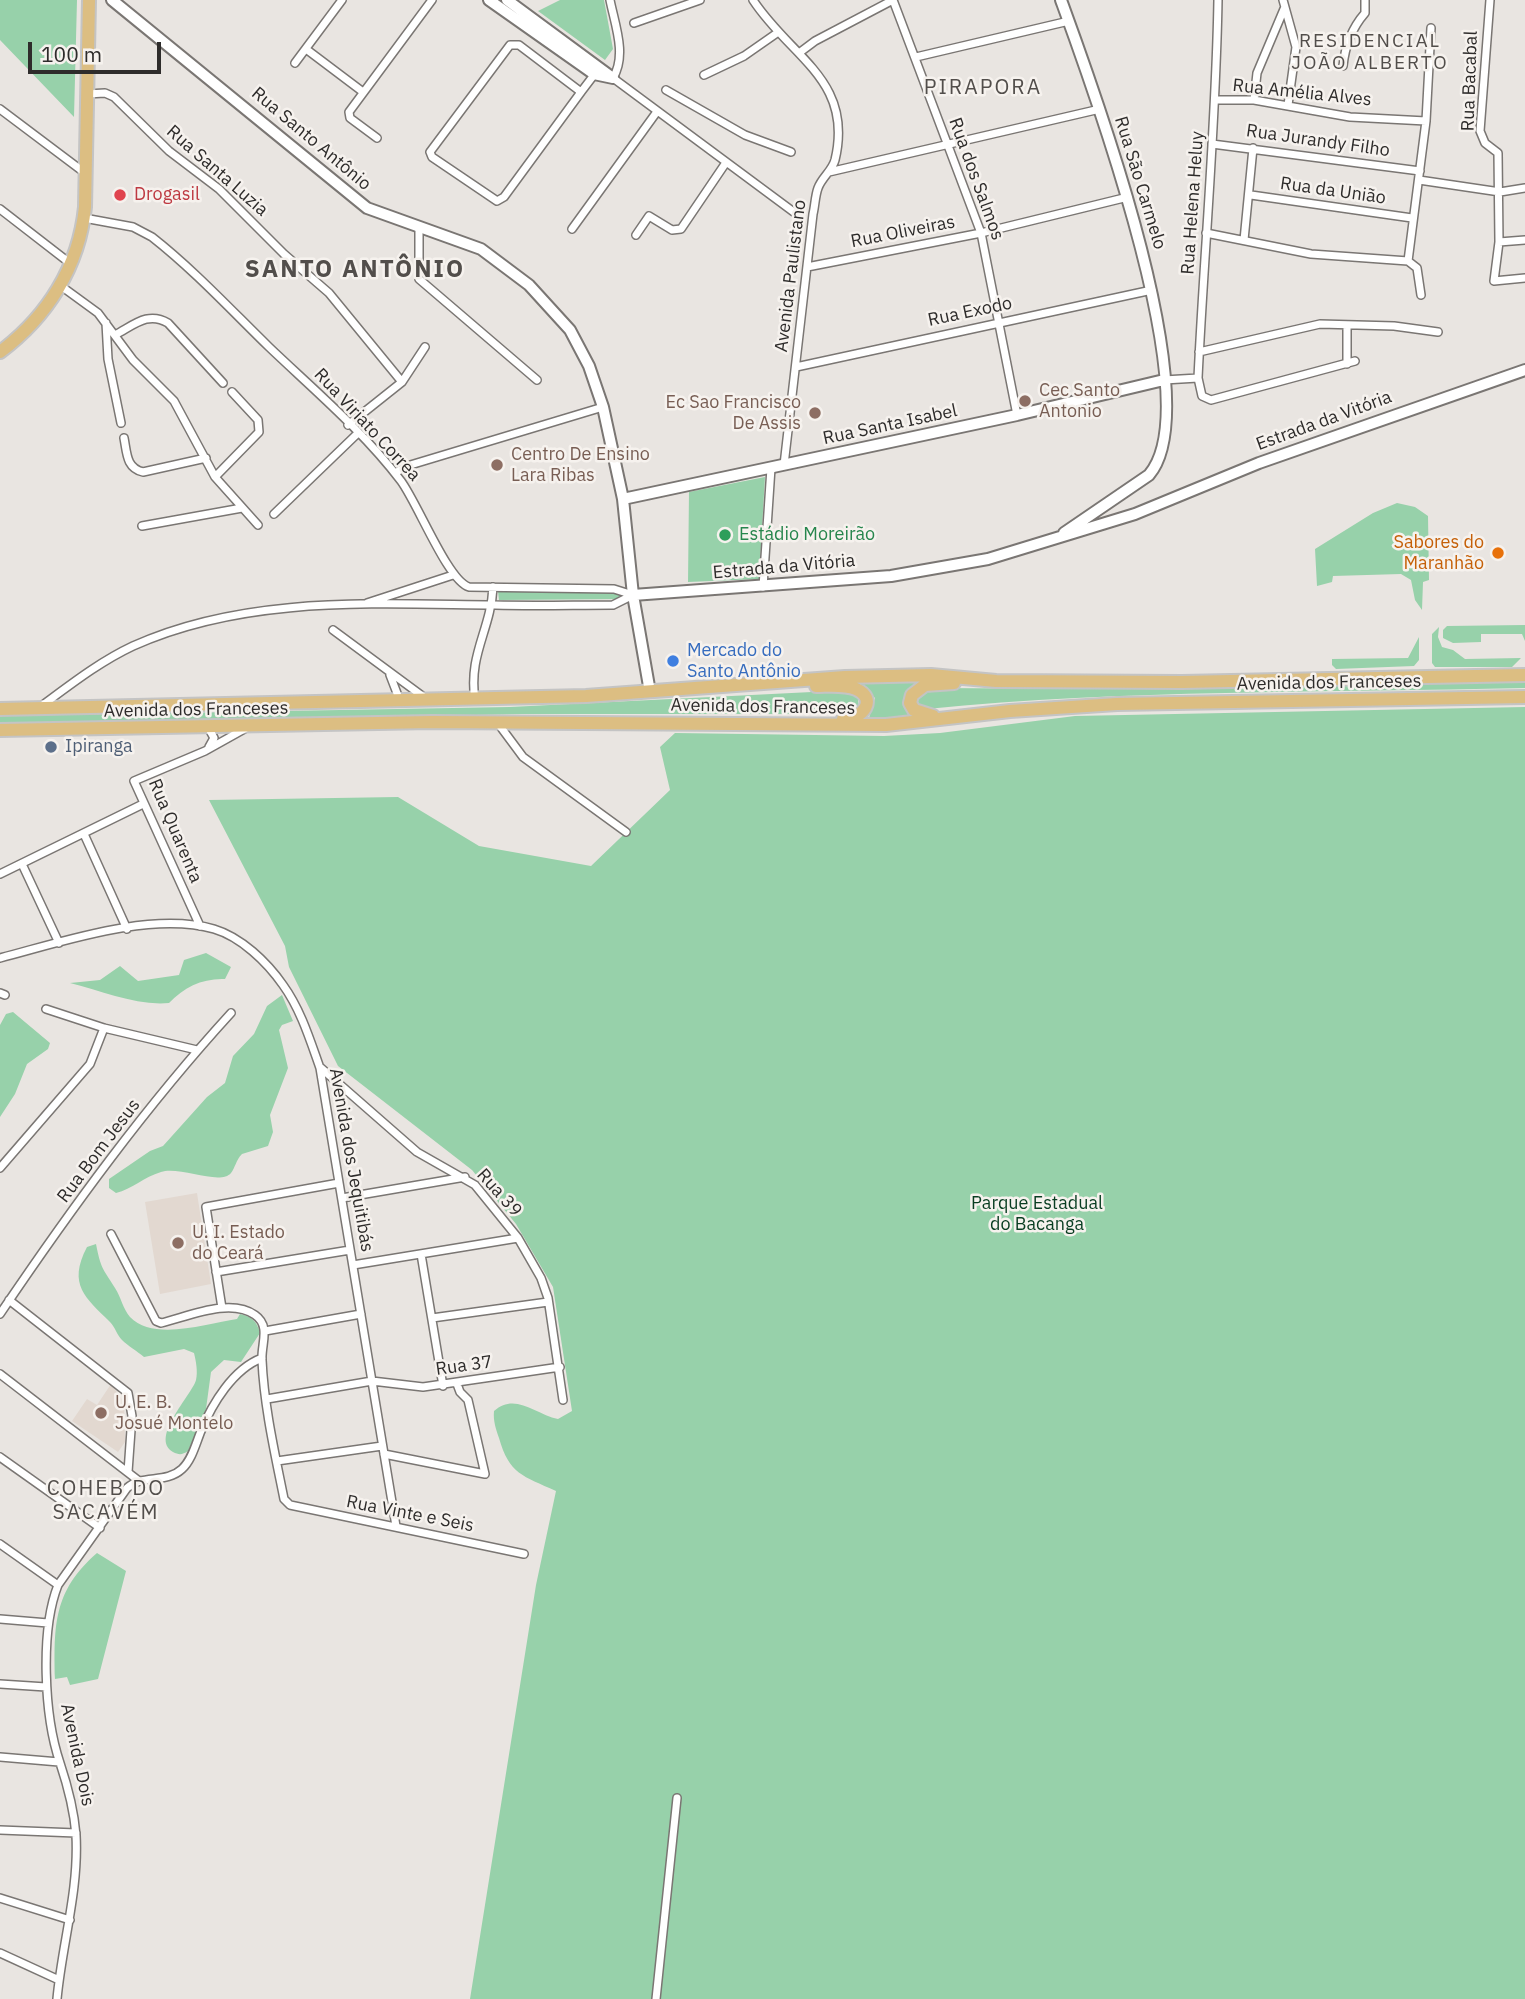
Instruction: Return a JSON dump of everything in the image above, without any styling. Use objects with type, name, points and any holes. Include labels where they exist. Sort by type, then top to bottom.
[{"type":"main road","points":[[0,352],[29,327],[61,286],[71,264],[83,218],[89,0]]},
{"type":"main road","name":"Avenida dos Franceses","points":[[0,709],[475,700],[650,692],[845,677],[931,675],[996,681],[1182,682],[1525,675]]},
{"type":"main road","points":[[996,681],[925,685],[914,692],[910,703],[917,713],[928,716],[1010,711]]},
{"type":"main road","points":[[742,723],[853,719],[863,712],[866,704],[862,693],[850,687],[750,685]]},
{"type":"main road","name":"Avenida dos Franceses","points":[[1,731],[497,722],[886,726],[1010,711],[1117,704],[1525,697]]},
{"type":"street","name":"Rua Santo Antônio","points":[[111,0],[367,208],[481,249],[529,285],[570,330],[589,366],[603,407],[623,499],[633,595],[650,692]]},
{"type":"street","points":[[295,63],[342,0]]},
{"type":"street","points":[[377,138],[349,115],[363,92],[432,0]]},
{"type":"street","points":[[489,0],[597,71],[612,78],[725,164],[795,213]]},
{"type":"street","points":[[507,0],[597,71]]},
{"type":"street","points":[[610,0],[620,55],[619,67],[612,78]]},
{"type":"street","points":[[634,23],[700,0]]},
{"type":"street","name":"Avenida Paulistano","points":[[753,0],[777,33],[799,53],[831,92],[838,110],[838,142],[834,164],[818,188],[784,465]]},
{"type":"street","points":[[799,53],[815,41],[893,0]]},
{"type":"street","name":"Rua dos Salmos","points":[[893,0],[981,233],[1001,321],[1017,415]]},
{"type":"street","name":"Rua São Carmelo","points":[[1056,539],[1149,475],[1156,467],[1165,430],[1164,380],[1152,290],[1128,196],[1061,0]]},
{"type":"street","name":"Rua Helena Heluy","points":[[1198,378],[1217,100],[1218,0]]},
{"type":"street","points":[[1343,66],[1345,47],[1356,22],[1365,13],[1365,0]]},
{"type":"street","name":"Rua Bacabal","points":[[1490,0],[1480,131],[1485,143],[1499,153],[1499,242],[1494,281],[1525,278]]},
{"type":"street","points":[[1254,100],[1257,73],[1284,4]]},
{"type":"street","points":[[1284,4],[1296,47],[1288,105]]},
{"type":"street","points":[[916,57],[1069,21]]},
{"type":"street","points":[[1408,261],[1426,121],[1431,28]]},
{"type":"street","points":[[704,75],[744,56],[777,33]]},
{"type":"street","points":[[581,92],[519,45],[510,45],[439,138],[430,155],[492,199],[501,200],[597,71]]},
{"type":"street","points":[[306,49],[363,92]]},
{"type":"street","points":[[666,90],[745,135],[791,152]]},
{"type":"street","name":"Rua Santa Luzia","points":[[87,94],[105,93],[114,97],[169,151],[219,189],[284,254],[337,301],[402,383]]},
{"type":"street","name":"Rua Amélia Alves","points":[[1217,100],[1254,100],[1350,117],[1426,121]]},
{"type":"street","points":[[0,109],[85,173]]},
{"type":"street","points":[[829,173],[1100,109]]},
{"type":"street","points":[[572,229],[656,113]]},
{"type":"street","name":"Rua Jurandy Filho","points":[[1212,144],[1253,148],[1419,175]]},
{"type":"street","points":[[1244,240],[1251,195],[1253,148]]},
{"type":"street","points":[[636,235],[649,216],[673,230],[681,229],[725,164]]},
{"type":"street","points":[[1419,175],[1474,189],[1500,192],[1525,188]]},
{"type":"street","name":"Rua da União","points":[[1251,195],[1412,218]]},
{"type":"street","name":"Rua Oliveiras","points":[[807,267],[981,233],[1128,196]]},
{"type":"street","points":[[0,209],[71,264]]},
{"type":"street","name":"Rua Viriato Correa","points":[[83,218],[133,227],[164,247],[348,425],[395,473],[430,528],[453,576]]},
{"type":"street","points":[[419,225],[419,279],[537,380]]},
{"type":"street","points":[[1206,233],[1311,254],[1408,261],[1417,268],[1421,295]]},
{"type":"street","points":[[1499,242],[1525,240]]},
{"type":"street","points":[[61,286],[91,306],[133,360],[174,401],[215,477],[258,525]]},
{"type":"street","name":"Rua Exodo","points":[[796,367],[1152,290]]},
{"type":"street","points":[[116,335],[148,316],[160,318],[168,323],[223,383]]},
{"type":"street","points":[[106,322],[108,359],[121,423]]},
{"type":"street","points":[[1164,380],[1198,378],[1203,399],[1211,400],[1351,362],[1347,325]]},
{"type":"street","points":[[1199,352],[1295,328],[1394,326],[1438,332]]},
{"type":"street","points":[[348,425],[402,383],[425,347]]},
{"type":"street","name":"Estrada da Vitória","points":[[39,708],[104,662],[134,646],[188,626],[271,610],[359,605],[612,605],[633,595],[763,587],[923,571],[988,559],[1135,514],[1259,463],[1525,370]]},
{"type":"street","name":"Rua Santa Isabel","points":[[623,499],[1017,415],[1164,380]]},
{"type":"street","points":[[215,477],[259,432],[258,420],[232,392]]},
{"type":"street","points":[[395,473],[407,466],[603,407]]},
{"type":"street","points":[[274,514],[357,434]]},
{"type":"street","points":[[124,438],[129,462],[137,471],[143,472],[205,458]]},
{"type":"street","points":[[763,587],[771,468]]},
{"type":"street","points":[[142,526],[242,508]]},
{"type":"street","points":[[359,605],[453,576],[469,587],[614,589],[633,595]]},
{"type":"street","points":[[475,700],[472,681],[475,656],[492,606],[493,587]]},
{"type":"street","points":[[333,630],[427,701]]},
{"type":"street","points":[[387,671],[396,685],[400,701]]},
{"type":"street","points":[[497,722],[523,757],[626,832]]},
{"type":"street","points":[[205,751],[214,738],[208,727]]},
{"type":"street","name":"Rua Quarenta","points":[[200,926],[134,785],[136,778],[205,751],[249,727]]},
{"type":"street","points":[[0,874],[143,804]]},
{"type":"street","points":[[84,834],[127,929]]},
{"type":"street","points":[[22,864],[59,943]]},
{"type":"street","name":"Avenida dos Jequitibás","points":[[0,958],[127,929],[165,924],[200,926],[232,937],[268,967],[295,1005],[320,1068],[396,1526]]},
{"type":"street","points":[[46,1009],[104,1028],[197,1050]]},
{"type":"street","name":"Rua Bom Jesus","points":[[0,1314],[102,1168],[197,1050],[231,1013]]},
{"type":"street","points":[[0,1168],[90,1064],[104,1028]]},
{"type":"street","name":"Rua 39","points":[[320,1068],[417,1152],[465,1177],[518,1238],[541,1278],[548,1302],[563,1400]]},
{"type":"street","points":[[342,1198],[465,1177]]},
{"type":"street","points":[[222,1308],[204,1212],[209,1205],[339,1183]]},
{"type":"street","points":[[111,1234],[156,1321],[161,1323],[222,1308],[255,1315],[265,1331],[262,1358],[277,1461],[383,1450],[485,1474],[468,1400],[457,1384]]},
{"type":"street","points":[[353,1265],[518,1238]]},
{"type":"street","points":[[216,1272],[350,1250]]},
{"type":"street","points":[[421,1254],[443,1386]]},
{"type":"street","points":[[9,1300],[128,1393],[132,1416],[128,1472]]},
{"type":"street","points":[[432,1318],[548,1302]]},
{"type":"street","points":[[265,1331],[361,1314]]},
{"type":"street","points":[[0,1374],[139,1480],[164,1478],[182,1469],[215,1402],[247,1366],[262,1358]]},
{"type":"street","name":"Rua 37","points":[[267,1399],[372,1381],[411,1387],[443,1386],[560,1367]]},
{"type":"street","points":[[0,1457],[100,1528]]},
{"type":"street","name":"Rua Vinte e Seis","points":[[277,1461],[284,1499],[290,1505],[524,1554]]},
{"type":"street","name":"Avenida Dois","points":[[57,1999],[71,1920],[76,1833],[67,1778],[59,1762],[46,1687],[48,1623],[58,1585],[127,1488],[139,1480]]},
{"type":"street","points":[[0,1544],[58,1585]]},
{"type":"street","points":[[0,1619],[48,1623]]},
{"type":"street","points":[[0,1684],[46,1687]]},
{"type":"street","points":[[0,1757],[59,1762]]},
{"type":"street","points":[[656,1999],[677,1798]]},
{"type":"street","points":[[0,1830],[76,1833]]},
{"type":"street","points":[[0,1898],[71,1920]]},
{"type":"street","points":[[0,1953],[59,1980]]},
{"type":"shaded area","name":"U. I. Estado do Ceará","points":[[197,1193],[211,1284],[160,1294],[145,1202]]},
{"type":"shaded area","name":"U. E. B. Josué Montelo","points":[[111,1384],[124,1402],[125,1442],[118,1452],[72,1421],[87,1399],[97,1405]]},
{"type":"green space","points":[[0,0],[77,0],[74,117],[0,40]]},
{"type":"green space","points":[[560,0],[604,0],[613,49],[605,60],[538,11]]},
{"type":"green space","name":"Estádio Moreirão","points":[[765,477],[759,579],[688,582],[689,492]]},
{"type":"green space","points":[[1397,503],[1415,507],[1428,516],[1429,580],[1423,582],[1422,610],[1415,600],[1411,580],[1401,574],[1333,576],[1332,582],[1317,586],[1315,549],[1373,513]]},
{"type":"green space","points":[[498,591],[622,592],[623,599],[499,600]]},
{"type":"green space","points":[[1525,625],[1525,641],[1522,634],[1481,634],[1481,642],[1453,643],[1443,638],[1443,630],[1447,626]]},
{"type":"green space","points":[[1439,627],[1438,637],[1442,647],[1453,650],[1465,659],[1521,658],[1512,667],[1435,667],[1432,663],[1432,634]]},
{"type":"green space","points":[[1419,637],[1419,660],[1414,666],[1336,669],[1332,665],[1332,659],[1408,658]]},
{"type":"green space","points":[[919,680],[909,689],[905,698],[907,708],[915,719],[868,721],[875,698],[858,682]]},
{"type":"green space","points":[[1525,682],[1525,688],[1151,695],[927,709],[922,708],[917,701],[930,688],[1112,689]]},
{"type":"green space","points":[[846,692],[858,698],[859,708],[843,714],[523,714],[0,725],[0,716],[510,707]]},
{"type":"green space","name":"Parque Estadual do Bacanga","points":[[1525,707],[1525,1999],[470,1999],[536,1585],[556,1491],[526,1477],[513,1467],[503,1450],[495,1425],[494,1411],[502,1406],[517,1404],[558,1419],[572,1411],[553,1287],[516,1224],[472,1170],[338,1066],[289,967],[285,946],[209,800],[398,797],[479,846],[591,866],[670,790],[660,747],[675,733],[884,736],[940,733],[1075,716]]},
{"type":"green space","points":[[206,953],[231,967],[225,979],[194,985],[169,1003],[132,1000],[70,983],[100,980],[120,966],[138,981],[179,975],[184,960]]},
{"type":"green space","points":[[282,995],[293,1021],[282,1025],[279,1030],[288,1068],[270,1115],[273,1132],[268,1146],[242,1154],[231,1173],[226,1176],[209,1177],[169,1171],[155,1174],[116,1193],[109,1188],[109,1179],[150,1151],[163,1146],[207,1097],[225,1083],[233,1056],[254,1034],[267,1006]]},
{"type":"green space","points":[[13,1012],[50,1043],[48,1049],[27,1064],[15,1094],[0,1117],[0,1025],[6,1014]]},
{"type":"green space","points":[[96,1244],[103,1268],[126,1310],[130,1317],[140,1324],[167,1330],[182,1329],[237,1319],[240,1314],[253,1320],[259,1329],[260,1333],[241,1362],[224,1360],[211,1372],[206,1409],[188,1451],[184,1453],[173,1452],[167,1446],[166,1437],[174,1416],[196,1380],[194,1353],[184,1349],[144,1357],[122,1340],[112,1324],[87,1298],[79,1281],[81,1260],[87,1247]]},
{"type":"green space","points":[[97,1553],[126,1571],[98,1679],[70,1685],[67,1677],[55,1679],[55,1642],[59,1610],[72,1581]]},
{"type":"place","name":"Drogasil","points":[[120,195]]},
{"type":"place","name":"Cec Santo Antonio","points":[[1025,401]]},
{"type":"place","name":"Ec Sao Francisco De Assis","points":[[815,413]]},
{"type":"place","name":"Centro De Ensino Lara Ribas","points":[[497,465]]},
{"type":"place","name":"Estádio Moreirão","points":[[725,535]]},
{"type":"place","name":"Sabores do Maranhão","points":[[1498,553]]},
{"type":"place","name":"Mercado do Santo Antônio","points":[[673,661]]},
{"type":"place","name":"Ipiranga","points":[[51,747]]},
{"type":"place","name":"U. I. Estado do Ceará","points":[[178,1243]]},
{"type":"place","name":"U. E. B. Josué Montelo","points":[[101,1413]]},
{"type":"district","name":"RESIDENCIAL JOÃO ALBERTO","points":[[1370,53]]},
{"type":"district","name":"PIRAPORA","points":[[983,88]]},
{"type":"district","name":"SANTO ANTÔNIO","points":[[355,270]]},
{"type":"district","name":"COHEB DO SACAVÉM","points":[[106,1501]]}]
